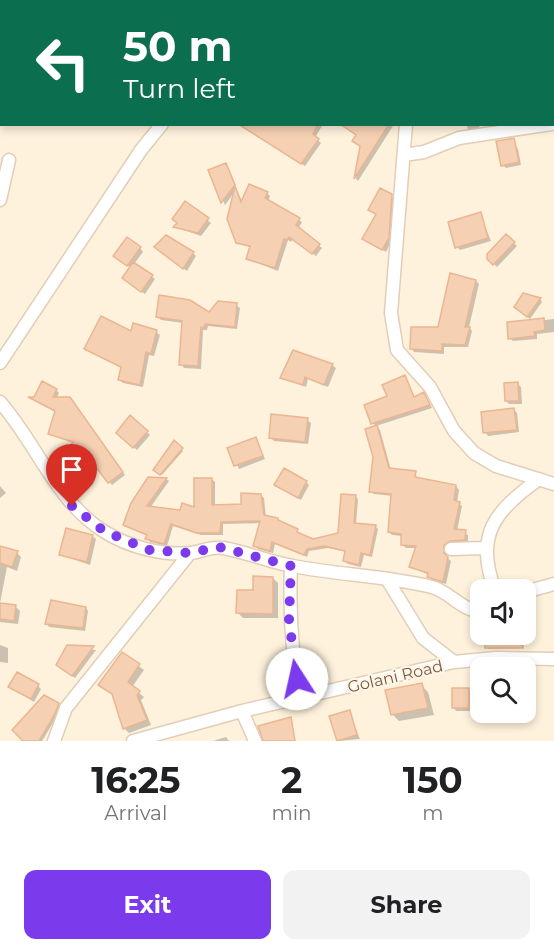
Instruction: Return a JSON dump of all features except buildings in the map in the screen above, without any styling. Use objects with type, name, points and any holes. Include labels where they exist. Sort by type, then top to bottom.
[{"type":"street","points":[[0,363],[141,150],[160,126]]},
{"type":"street","points":[[406,126],[391,313],[397,350],[430,387],[454,431],[474,453],[496,466],[554,484]]},
{"type":"street","points":[[404,155],[424,152],[459,138],[540,126]]},
{"type":"street","points":[[0,200],[9,160]]},
{"type":"street","points":[[0,402],[72,506],[96,525],[122,540],[149,550],[190,553],[219,547],[291,566],[436,588],[470,610]]},
{"type":"street","points":[[491,579],[486,566],[485,548],[503,510],[539,479]]},
{"type":"street","points":[[451,549],[485,548]]},
{"type":"street","points":[[54,741],[66,708],[190,553]]},
{"type":"street","points":[[291,566],[289,620],[292,659],[301,699]]},
{"type":"street","points":[[387,579],[423,638],[454,662]]},
{"type":"street","points":[[536,589],[554,584]]},
{"type":"street","name":"Golani Road","points":[[134,741],[242,711],[454,662],[496,658],[554,659]]},
{"type":"street","points":[[242,711],[255,741]]},
{"type":"route","points":[[72,506],[104,531],[149,550],[190,553],[219,547],[291,566],[289,620],[292,659],[297,679]]}]
